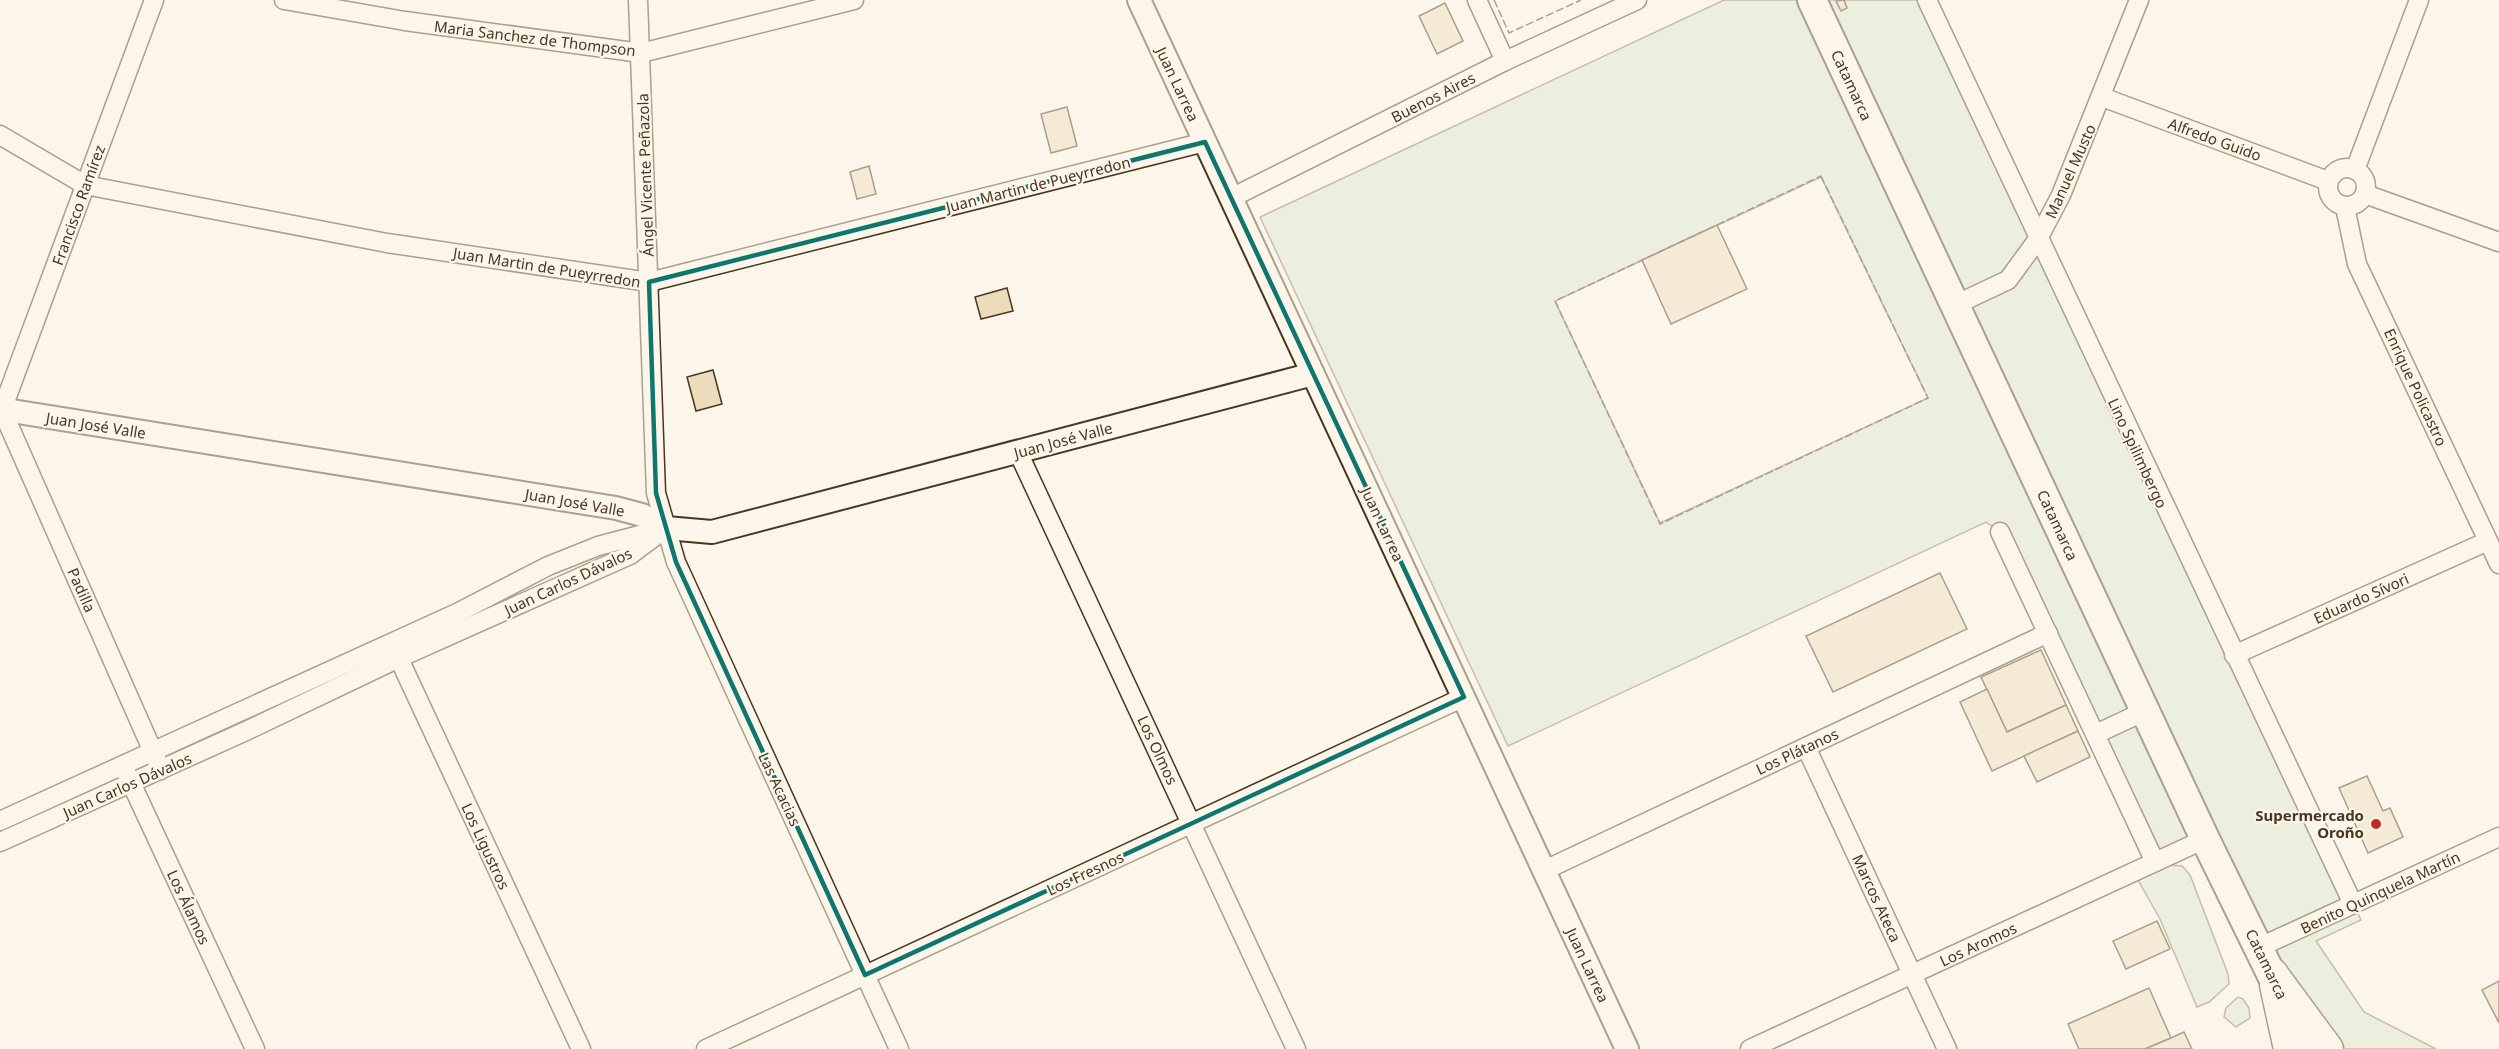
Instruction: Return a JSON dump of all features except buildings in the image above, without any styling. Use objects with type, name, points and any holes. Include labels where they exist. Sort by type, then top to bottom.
[{"type":"highway","points":[[2266,960],[2289,1049]]},
{"type":"highway","points":[[2266,960],[2328,1049]]},
{"type":"main road","name":"Catamarca","points":[[1812,0],[2205,839],[2308,1049]]},
{"type":"street","name":"Francisco Ramírez","points":[[1,409],[154,0]]},
{"type":"street","name":"Maria Sanchez de Thompson","points":[[284,0],[405,21],[641,53],[854,0]]},
{"type":"street","name":"Ángel Vicente Peñazola","points":[[639,0],[656,493],[666,528]]},
{"type":"street","name":"Juan Larrea","points":[[1139,0],[1627,1049]]},
{"type":"street","points":[[1477,0],[1505,61]]},
{"type":"street","name":"Buenos Aires","points":[[1231,198],[1505,61],[1637,0]]},
{"type":"street","name":"Lino Spilimbergo","points":[[1927,0],[2353,904]]},
{"type":"street","name":"Manuel Musto","points":[[1955,304],[2008,280],[2038,239],[2061,195],[2139,0]]},
{"type":"street","points":[[2355,170],[2419,0]]},
{"type":"street","name":"Alfredo Guido","points":[[2102,97],[2328,181]]},
{"type":"street","name":"Juan Martin de Pueyrredon","points":[[0,135],[85,185],[387,243],[649,282],[1205,142]]},
{"type":"street","points":[[2349,168],[2355,170],[2364,177],[2365,194],[2357,204],[2345,207],[2331,198],[2328,181],[2336,171],[2349,168]]},
{"type":"street","points":[[2365,194],[2499,242]]},
{"type":"street","name":"Enrique Policastro","points":[[2345,207],[2357,264],[2499,564]]},
{"type":"street","name":"Juan José Valle","points":[[1,409],[616,508],[642,515],[666,528],[689,532],[712,532],[1313,374]]},
{"type":"street","name":"Padilla","points":[[1,409],[161,770]]},
{"type":"street","name":"Los Olmos","points":[[1018,452],[1296,1049]]},
{"type":"street","name":"Juan Carlos Dávalos","points":[[0,821],[153,752],[630,555],[666,528]]},
{"type":"street","name":"Las Acacias","points":[[666,528],[676,562],[899,1049]]},
{"type":"street","points":[[2000,532],[2155,862]]},
{"type":"street","name":"Eduardo Sívori","points":[[2234,655],[2488,541]]},
{"type":"street","name":"Los Plátanos","points":[[1545,870],[2048,633]]},
{"type":"street","name":"Juan Carlos Dávalos","points":[[0,842],[161,770],[396,650]]},
{"type":"street","name":"Los Ligustros","points":[[396,650],[581,1049]]},
{"type":"street","name":"Los Fresnos","points":[[706,1049],[1464,697]]},
{"type":"street","points":[[2096,734],[2145,711]]},
{"type":"street","name":"Marcos Ateca","points":[[1806,747],[1947,1049]]},
{"type":"street","name":"Los Álamos","points":[[123,765],[255,1049]]},
{"type":"street","name":"Benito Quinquela Martín","points":[[2266,960],[2353,904],[2499,837]]},
{"type":"street","name":"Los Aromos","points":[[1750,1049],[2205,839]]},
{"type":"highlighted area","points":[[1205,142],[1464,697],[865,975],[676,562],[656,493],[649,282]]},
{"type":"green space","points":[[1724,0],[1927,0],[2361,920],[2316,941],[2364,1012],[2436,1049],[2328,1049],[2205,840],[2155,862],[2000,532],[1986,522],[1508,746],[1260,217]],"holes":[[[1821,177],[1928,398],[1660,523],[1555,301]]]},
{"type":"green space","points":[[2170,865],[2182,866],[2190,875],[2228,974],[2229,984],[2209,1002],[2197,1007],[2160,919],[2138,880]]},
{"type":"green space","points":[[2238,997],[2243,999],[2249,1008],[2250,1018],[2236,1027],[2224,1017],[2226,1008]]},
{"type":"fence","points":[[1494,0],[1509,33],[1581,0]]},
{"type":"fence","points":[[1821,176],[1928,398],[1660,524],[1555,301],[1821,176]]},
{"type":"place","name":"Supermercado Oroño","points":[[2376,824]]}]
